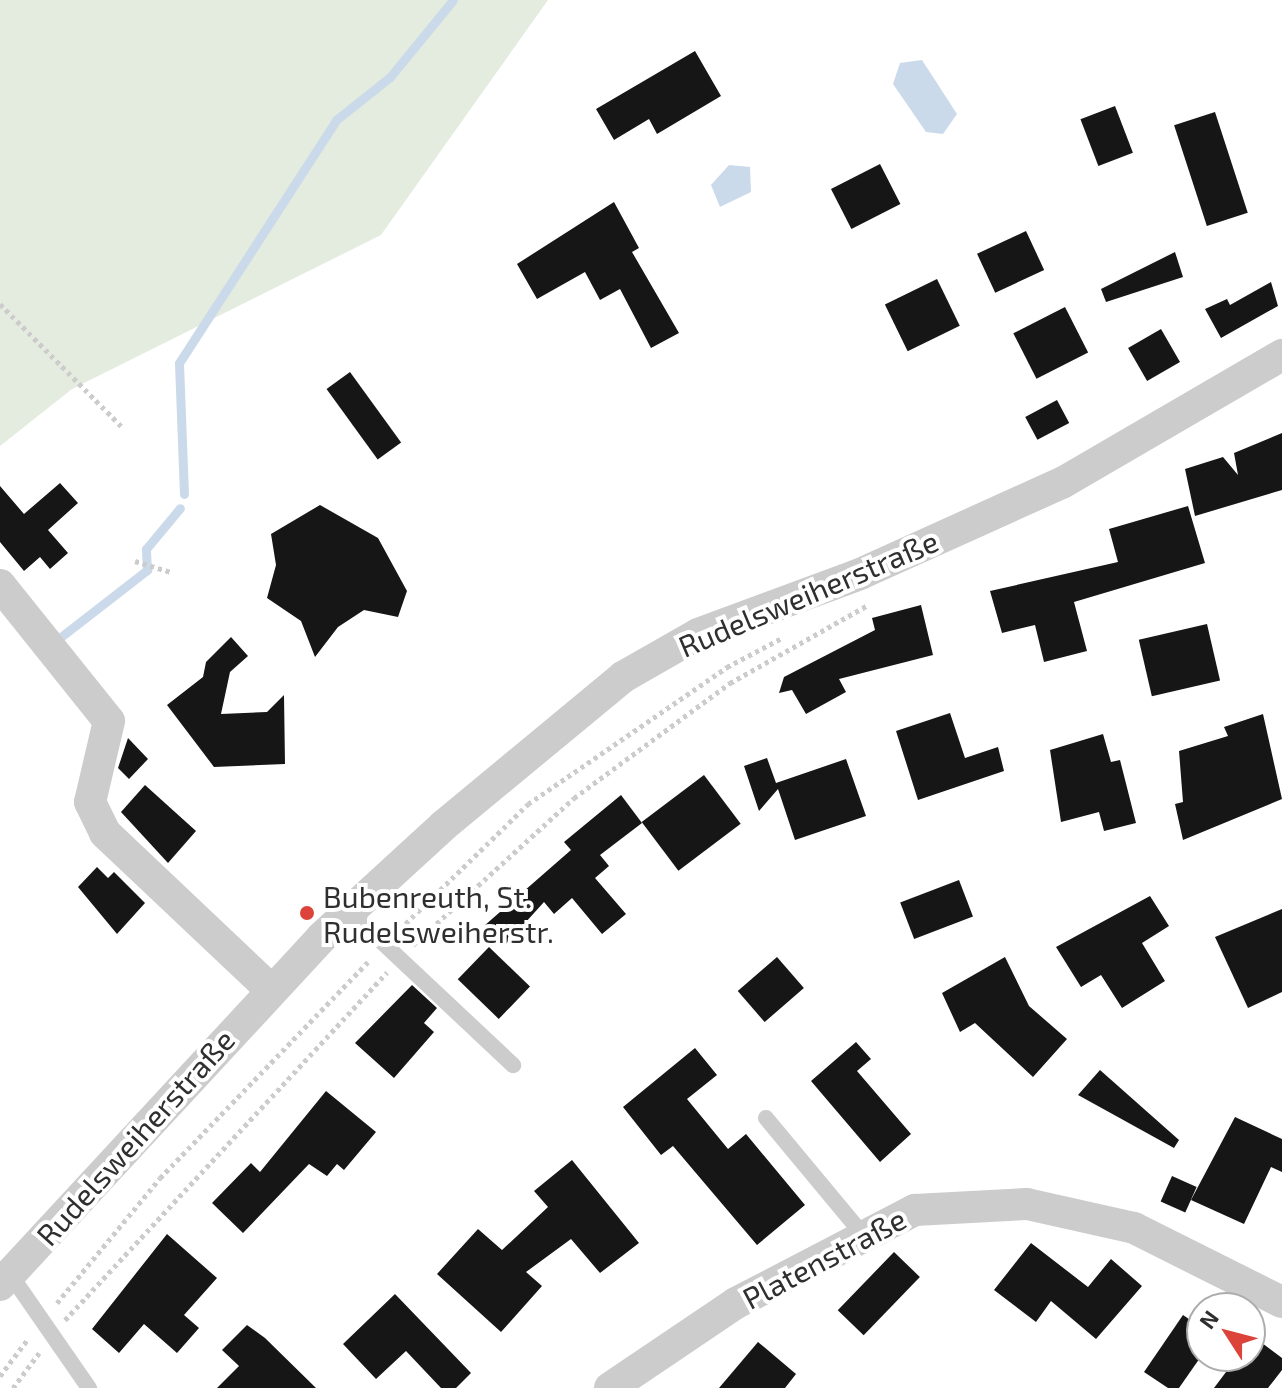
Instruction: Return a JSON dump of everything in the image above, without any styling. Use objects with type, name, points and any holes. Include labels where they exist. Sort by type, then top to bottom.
[{"type":"street","name":"Rudelsweiherstraße","points":[[5,1280],[270,989],[350,912],[623,677],[698,634],[860,574],[1062,483],[1282,355]]},
{"type":"street","points":[[0,585],[109,721],[90,802],[105,833],[270,989]]},
{"type":"street","name":"Platenstraße","points":[[626,1384],[736,1303],[915,1210],[1027,1204],[1134,1228],[1282,1302]]},
{"type":"lane","points":[[350,912],[402,956],[513,1065]]},
{"type":"lane","points":[[766,1118],[864,1236]]},
{"type":"lane","points":[[5,1280],[44,1318],[89,1388]]},
{"type":"path","points":[[0,304],[122,427]]},
{"type":"path","points":[[135,561],[171,572]]},
{"type":"path","points":[[13,1388],[54,1334],[402,956],[574,798],[730,683],[878,598]]},
{"type":"path","points":[[0,1376],[160,1178],[387,943],[528,804],[727,667],[793,632]]},
{"type":"shaded area","points":[[0,0],[548,0],[381,235],[72,389],[0,446]]},
{"type":"water","points":[[922,60],[957,114],[943,134],[926,132],[893,84],[900,63]]},
{"type":"water","points":[[729,165],[750,167],[751,192],[720,207],[711,185]]},
{"type":"building","points":[[695,51],[721,96],[657,134],[649,119],[614,140],[596,109]]},
{"type":"building","points":[[1115,106],[1133,153],[1098,166],[1080,119]]},
{"type":"building","points":[[1215,112],[1248,213],[1207,226],[1174,125]]},
{"type":"building","points":[[880,164],[900,204],[851,229],[831,189]]},
{"type":"building","points":[[614,202],[639,248],[632,252],[679,333],[651,348],[620,289],[600,300],[585,272],[537,299],[517,264]]},
{"type":"building","points":[[1026,231],[1044,270],[995,293],[977,254]]},
{"type":"building","points":[[1175,252],[1183,277],[1106,302],[1101,289]]},
{"type":"building","points":[[937,279],[960,326],[908,351],[885,304]]},
{"type":"building","points":[[1271,282],[1278,306],[1221,338],[1205,309],[1227,299],[1230,305]]},
{"type":"building","points":[[1065,307],[1088,352],[1036,379],[1013,333]]},
{"type":"building","points":[[1161,329],[1180,362],[1147,381],[1128,348]]},
{"type":"building","points":[[350,372],[401,442],[378,459],[327,389]]},
{"type":"building","points":[[1057,400],[1069,423],[1037,440],[1025,417]]},
{"type":"building","points":[[1282,433],[1282,490],[1195,516],[1185,469],[1223,457],[1238,475],[1234,453]]},
{"type":"building","points":[[60,483],[78,503],[48,530],[68,553],[50,569],[40,557],[24,571],[0,542],[0,486],[24,514]]},
{"type":"building","points":[[320,505],[378,538],[407,591],[398,617],[364,610],[338,627],[315,657],[301,621],[267,598],[276,565],[271,534]]},
{"type":"building","points":[[1188,506],[1205,563],[1074,602],[1087,651],[1044,662],[1035,625],[1002,633],[990,591],[1118,562],[1109,529]]},
{"type":"building","points":[[921,605],[933,655],[839,679],[846,692],[806,714],[792,690],[779,693],[784,677],[875,630],[872,618]]},
{"type":"building","points":[[1207,624],[1220,681],[1152,696],[1139,640]]},
{"type":"building","points":[[231,637],[248,656],[230,672],[221,714],[267,712],[284,695],[285,764],[214,767],[167,705],[203,677],[206,662]]},
{"type":"building","points":[[950,713],[965,758],[998,747],[1004,771],[918,800],[896,731]]},
{"type":"building","points":[[1263,714],[1282,799],[1183,840],[1175,804],[1183,802],[1179,751],[1228,736],[1224,727]]},
{"type":"building","points":[[1103,734],[1111,762],[1120,760],[1136,823],[1104,831],[1099,812],[1061,822],[1050,750]]},
{"type":"building","points":[[128,738],[148,759],[129,779],[118,768]]},
{"type":"building","points":[[767,758],[776,783],[846,759],[866,816],[795,840],[778,789],[759,811],[744,766]]},
{"type":"building","points":[[704,775],[741,824],[678,871],[642,822]]},
{"type":"building","points":[[145,785],[196,831],[168,863],[121,812]]},
{"type":"building","points":[[621,795],[642,823],[600,855],[609,866],[595,878],[626,914],[602,934],[572,898],[554,914],[544,902],[505,945],[484,926],[571,850],[564,842]]},
{"type":"building","points":[[97,867],[108,878],[114,872],[145,903],[117,934],[78,887]]},
{"type":"building","points":[[959,880],[973,916],[914,939],[900,903]]},
{"type":"building","points":[[1150,896],[1169,926],[1142,943],[1165,981],[1122,1008],[1101,975],[1081,987],[1056,947]]},
{"type":"building","points":[[1282,909],[1282,992],[1248,1008],[1215,937]]},
{"type":"building","points":[[489,947],[530,987],[499,1019],[458,979]]},
{"type":"building","points":[[777,957],[804,988],[765,1022],[738,991]]},
{"type":"building","points":[[1005,957],[1029,1006],[1067,1039],[1033,1077],[975,1023],[960,1032],[942,993]]},
{"type":"building","points":[[412,985],[437,1008],[424,1023],[434,1032],[394,1078],[355,1043]]},
{"type":"building","points":[[856,1042],[871,1059],[857,1071],[911,1134],[880,1162],[811,1081]]},
{"type":"building","points":[[695,1048],[717,1075],[687,1099],[728,1149],[746,1134],[805,1205],[757,1245],[673,1146],[661,1155],[623,1107]]},
{"type":"building","points":[[1100,1070],[1179,1140],[1174,1148],[1078,1095]]},
{"type":"building","points":[[326,1091],[376,1132],[344,1170],[337,1164],[327,1176],[309,1164],[243,1233],[212,1203],[251,1163],[260,1172]]},
{"type":"building","points":[[1235,1117],[1282,1139],[1282,1172],[1271,1167],[1244,1224],[1191,1200]]},
{"type":"building","points":[[572,1160],[639,1243],[600,1273],[571,1239],[526,1272],[542,1286],[501,1332],[437,1274],[478,1229],[502,1250],[548,1207],[534,1191]]},
{"type":"building","points":[[1172,1176],[1197,1187],[1185,1213],[1161,1202]]},
{"type":"building","points":[[167,1234],[217,1278],[184,1315],[199,1328],[177,1353],[144,1324],[119,1353],[92,1329]]},
{"type":"building","points":[[1031,1243],[1088,1287],[1111,1259],[1142,1286],[1096,1339],[1051,1301],[1036,1322],[994,1290]]},
{"type":"building","points":[[894,1252],[920,1277],[864,1335],[838,1310]]},
{"type":"building","points":[[395,1294],[471,1373],[456,1388],[441,1388],[406,1351],[376,1379],[343,1344]]},
{"type":"building","points":[[1183,1315],[1186,1317],[1186,1372],[1190,1372],[1179,1388],[1168,1388],[1144,1372]]},
{"type":"building","points":[[247,1325],[265,1338],[316,1388],[217,1388],[239,1366],[222,1350]]},
{"type":"building","points":[[758,1342],[796,1374],[785,1388],[719,1388]]},
{"type":"building","points":[[1266,1346],[1282,1358],[1282,1370],[1268,1388],[1214,1388],[1226,1372],[1266,1372]]},
{"type":"waterway","points":[[184,494],[179,363],[336,120],[390,77],[453,0]]},
{"type":"waterway","points":[[62,636],[147,570],[146,549],[180,508]]},
{"type":"place","name":"Bubenreuth, St. Rudelsweiherstr.","points":[[307,913]]}]
